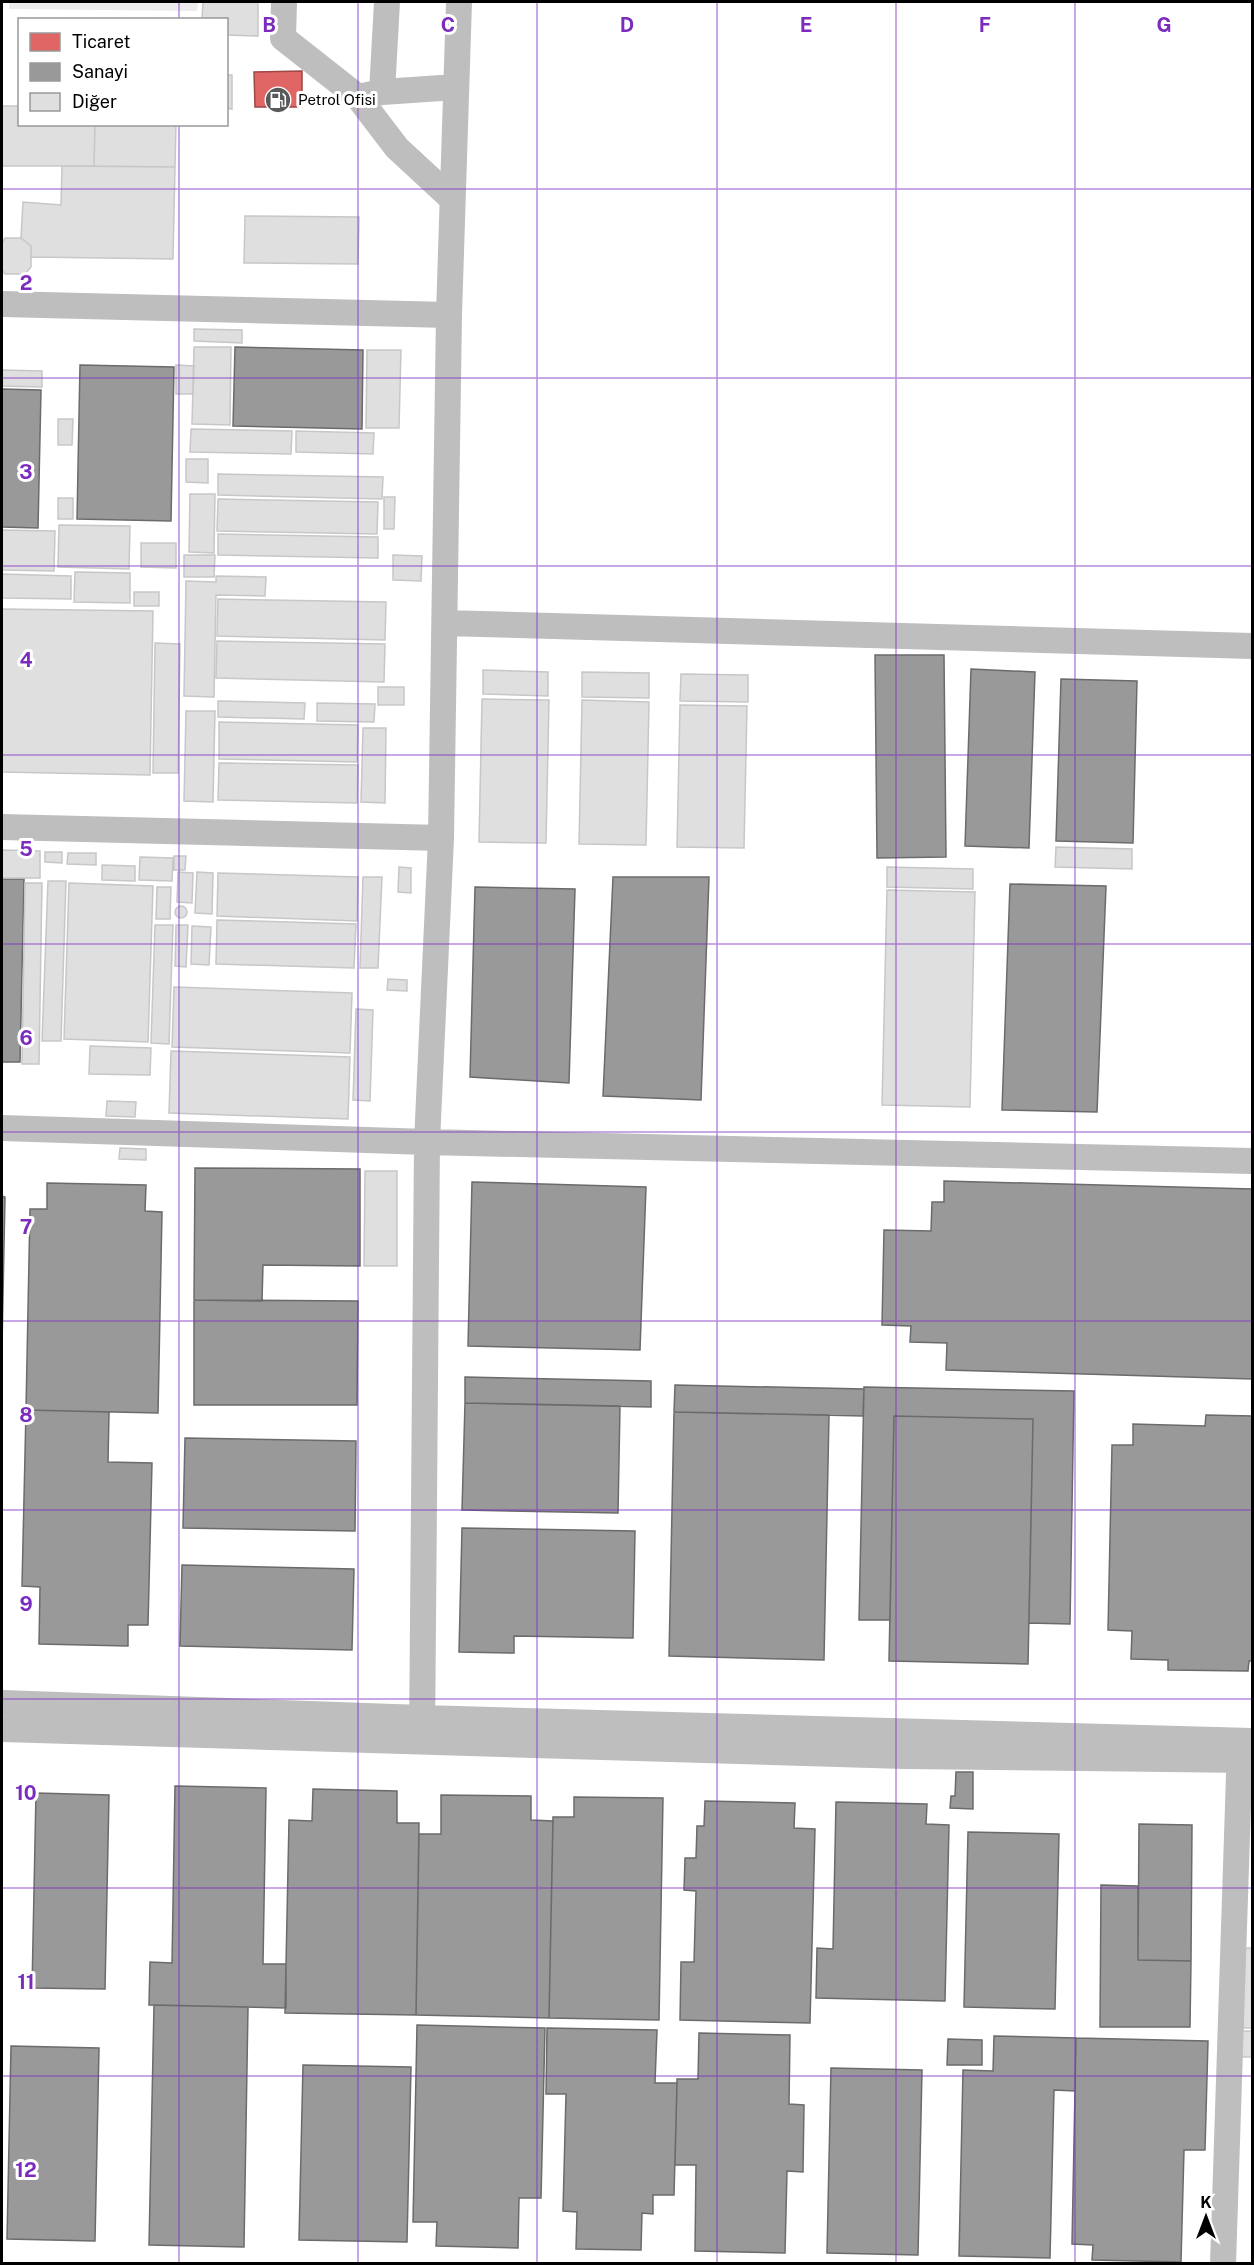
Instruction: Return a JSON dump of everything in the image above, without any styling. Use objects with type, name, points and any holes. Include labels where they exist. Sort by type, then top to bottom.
[{"type":"street","points":[[284,2],[283,38],[370,94],[397,148],[452,198]]},
{"type":"street","points":[[370,94],[387,2]]},
{"type":"street","points":[[422,1730],[427,1142],[441,838],[449,315],[459,2]]},
{"type":"street","points":[[370,94],[456,87]]},
{"type":"street","points":[[2,304],[449,315]]},
{"type":"street","points":[[444,623],[1252,646]]},
{"type":"street","points":[[2,827],[441,838]]},
{"type":"street","points":[[2,1128],[427,1142],[1252,1161]]},
{"type":"street","points":[[2,1703],[422,1730]]},
{"type":"street","points":[[2,1729],[422,1730],[1246,1750],[1222,2264]]},
{"type":"shaded area","points":[[9,2],[198,2],[197,11],[9,9]]},
{"type":"building: Ticaret","points":[[302,71],[302,107],[255,107],[254,72]]},
{"type":"building: Sanayi","points":[[235,347],[363,350],[362,429],[233,426]]},
{"type":"building: Sanayi","points":[[80,365],[174,367],[171,521],[77,519]]},
{"type":"building: Sanayi","points":[[2,389],[41,390],[38,528],[2,527]]},
{"type":"building: Sanayi","points":[[875,655],[944,655],[946,857],[877,858]]},
{"type":"building: Sanayi","points":[[971,669],[1035,672],[1029,848],[965,846]]},
{"type":"building: Sanayi","points":[[1061,679],[1137,681],[1133,843],[1056,841]]},
{"type":"building: Sanayi","points":[[613,877],[709,877],[701,1100],[603,1096]]},
{"type":"building: Sanayi","points":[[2,879],[24,879],[20,1062],[2,1062]]},
{"type":"building: Sanayi","points":[[1010,884],[1106,886],[1097,1112],[1002,1110]]},
{"type":"building: Sanayi","points":[[475,887],[575,889],[569,1083],[470,1077]]},
{"type":"building: Sanayi","points":[[195,1168],[360,1169],[360,1266],[263,1265],[262,1301],[194,1300]]},
{"type":"building: Sanayi","points":[[944,1181],[1252,1189],[1252,1379],[946,1370],[947,1343],[910,1342],[911,1326],[882,1325],[884,1230],[931,1231],[932,1202],[944,1202]]},
{"type":"building: Sanayi","points":[[472,1182],[646,1187],[640,1350],[468,1346]]},
{"type":"building: Sanayi","points":[[47,1183],[146,1185],[145,1211],[162,1212],[158,1413],[26,1410],[30,1209],[47,1209]]},
{"type":"building: Sanayi","points":[[2,1196],[5,1197],[2,1346]]},
{"type":"building: Sanayi","points":[[194,1300],[358,1301],[357,1405],[194,1405]]},
{"type":"building: Sanayi","points":[[465,1377],[651,1381],[651,1407],[465,1403]]},
{"type":"building: Sanayi","points":[[675,1385],[864,1389],[863,1416],[674,1412]]},
{"type":"building: Sanayi","points":[[864,1387],[1074,1391],[1070,1624],[1029,1623],[1033,1419],[894,1416],[890,1620],[859,1620]]},
{"type":"building: Sanayi","points":[[465,1403],[620,1406],[618,1513],[462,1510]]},
{"type":"building: Sanayi","points":[[26,1410],[109,1412],[108,1462],[152,1463],[148,1625],[128,1625],[128,1646],[39,1644],[40,1587],[22,1586]]},
{"type":"building: Sanayi","points":[[674,1412],[829,1415],[824,1660],[669,1656]]},
{"type":"building: Sanayi","points":[[1206,1415],[1252,1416],[1252,1661],[1249,1661],[1248,1671],[1168,1670],[1168,1660],[1131,1659],[1132,1631],[1108,1630],[1112,1445],[1133,1445],[1133,1424],[1205,1426]]},
{"type":"building: Sanayi","points":[[894,1416],[1033,1419],[1028,1664],[889,1661]]},
{"type":"building: Sanayi","points":[[185,1438],[356,1441],[355,1531],[183,1528]]},
{"type":"building: Sanayi","points":[[462,1528],[635,1531],[633,1638],[514,1636],[514,1653],[459,1652]]},
{"type":"building: Sanayi","points":[[182,1565],[354,1569],[352,1650],[180,1646]]},
{"type":"building: Sanayi","points":[[956,1772],[973,1772],[973,1809],[950,1808],[951,1796],[955,1796]]},
{"type":"building: Sanayi","points":[[175,1786],[266,1788],[263,1964],[286,1964],[286,2008],[149,2005],[150,1962],[172,1963]]},
{"type":"building: Sanayi","points":[[313,1789],[397,1791],[397,1823],[419,1823],[416,2015],[285,2013],[289,1820],[312,1821]]},
{"type":"building: Sanayi","points":[[36,1793],[109,1795],[105,1989],[32,1988]]},
{"type":"building: Sanayi","points":[[441,1795],[531,1796],[531,1820],[553,1821],[549,2018],[416,2015],[419,1834],[441,1834]]},
{"type":"building: Sanayi","points":[[574,1797],[663,1798],[659,2020],[549,2018],[553,1817],[574,1817]]},
{"type":"building: Sanayi","points":[[705,1801],[795,1803],[794,1828],[815,1829],[810,2023],[680,2020],[681,1962],[694,1962],[696,1891],[684,1890],[685,1858],[696,1858],[697,1826],[704,1826]]},
{"type":"building: Sanayi","points":[[836,1802],[927,1804],[926,1824],[949,1825],[945,2001],[816,1998],[817,1948],[833,1949]]},
{"type":"building: Sanayi","points":[[1139,1824],[1192,1825],[1191,1961],[1138,1960]]},
{"type":"building: Sanayi","points":[[968,1832],[1059,1834],[1055,2009],[964,2007]]},
{"type":"building: Sanayi","points":[[1101,1885],[1138,1886],[1138,1960],[1191,1961],[1190,2027],[1100,2027]]},
{"type":"building: Sanayi","points":[[154,2005],[248,2007],[244,2247],[149,2245]]},
{"type":"building: Sanayi","points":[[417,2025],[545,2028],[541,2198],[519,2198],[518,2248],[436,2246],[437,2222],[413,2222]]},
{"type":"building: Sanayi","points":[[547,2028],[657,2030],[655,2083],[677,2083],[674,2195],[653,2195],[653,2214],[642,2213],[641,2250],[576,2249],[577,2212],[563,2211],[566,2094],[546,2094]]},
{"type":"building: Sanayi","points":[[699,2033],[790,2035],[789,2104],[804,2105],[803,2172],[787,2171],[785,2253],[695,2251],[696,2165],[675,2165],[677,2079],[698,2079]]},
{"type":"building: Sanayi","points":[[994,2036],[1076,2038],[1075,2091],[1054,2090],[1050,2258],[959,2256],[963,2070],[993,2071]]},
{"type":"building: Sanayi","points":[[1076,2038],[1208,2041],[1205,2150],[1184,2150],[1181,2262],[1092,2260],[1093,2245],[1072,2244]]},
{"type":"building: Sanayi","points":[[948,2039],[982,2040],[982,2065],[947,2065]]},
{"type":"building: Sanayi","points":[[11,2046],[99,2048],[95,2241],[7,2239]]},
{"type":"building: Sanayi","points":[[303,2065],[411,2067],[407,2242],[299,2240]]},
{"type":"building: Sanayi","points":[[831,2068],[922,2070],[918,2255],[827,2253]]},
{"type":"building: Diğer","points":[[203,2],[258,2],[258,36],[228,35],[228,18],[202,18]]},
{"type":"building: Diğer","points":[[228,75],[232,75],[232,109],[228,108]]},
{"type":"building: Diğer","points":[[2,106],[18,106],[18,126],[95,126],[94,166],[2,166]]},
{"type":"building: Diğer","points":[[95,126],[176,126],[175,167],[94,166]]},
{"type":"building: Diğer","points":[[62,166],[175,167],[173,259],[31,257],[31,246],[21,238],[23,202],[61,205]]},
{"type":"building: Diğer","points":[[245,216],[359,217],[358,264],[244,263]]},
{"type":"building: Diğer","points":[[5,238],[21,238],[31,246],[31,267],[25,274],[5,274],[2,270],[2,243]]},
{"type":"building: Diğer","points":[[194,329],[242,330],[242,343],[194,341]]},
{"type":"building: Diğer","points":[[194,347],[231,347],[230,425],[192,424]]},
{"type":"building: Diğer","points":[[367,350],[401,350],[399,428],[366,428]]},
{"type":"building: Diğer","points":[[176,365],[194,366],[193,394],[176,394]]},
{"type":"building: Diğer","points":[[2,370],[42,371],[42,387],[2,386]]},
{"type":"building: Diğer","points":[[58,419],[73,419],[72,445],[58,445]]},
{"type":"building: Diğer","points":[[191,429],[292,431],[291,454],[190,452]]},
{"type":"building: Diğer","points":[[296,431],[374,433],[373,454],[296,452]]},
{"type":"building: Diğer","points":[[186,459],[208,459],[208,483],[186,482]]},
{"type":"building: Diğer","points":[[218,474],[383,477],[382,499],[218,495]]},
{"type":"building: Diğer","points":[[190,494],[215,494],[214,553],[189,552]]},
{"type":"building: Diğer","points":[[384,497],[395,497],[394,529],[384,529]]},
{"type":"building: Diğer","points":[[58,498],[73,498],[73,519],[58,519]]},
{"type":"building: Diğer","points":[[218,499],[378,502],[377,534],[217,531]]},
{"type":"building: Diğer","points":[[59,525],[130,526],[129,569],[58,567]]},
{"type":"building: Diğer","points":[[2,530],[55,531],[54,571],[2,570]]},
{"type":"building: Diğer","points":[[218,534],[378,537],[378,558],[218,555]]},
{"type":"building: Diğer","points":[[141,543],[176,543],[176,568],[141,567]]},
{"type":"building: Diğer","points":[[184,555],[215,555],[214,577],[184,577]]},
{"type":"building: Diğer","points":[[393,555],[422,556],[421,581],[393,580]]},
{"type":"building: Diğer","points":[[75,572],[130,573],[130,603],[74,602]]},
{"type":"building: Diğer","points":[[2,574],[71,576],[71,599],[2,598]]},
{"type":"building: Diğer","points":[[216,576],[266,577],[265,596],[216,595],[214,697],[184,696],[186,581],[216,582]]},
{"type":"building: Diğer","points":[[134,592],[159,592],[159,606],[134,606]]},
{"type":"building: Diğer","points":[[218,599],[386,602],[385,640],[217,636]]},
{"type":"building: Diğer","points":[[2,609],[153,611],[150,775],[2,772]]},
{"type":"building: Diğer","points":[[217,641],[385,644],[384,682],[216,678]]},
{"type":"building: Diğer","points":[[155,643],[180,644],[178,773],[153,773]]},
{"type":"building: Diğer","points":[[483,670],[548,672],[548,696],[483,694]]},
{"type":"building: Diğer","points":[[582,672],[649,673],[649,698],[582,697]]},
{"type":"building: Diğer","points":[[681,674],[748,675],[748,702],[680,701]]},
{"type":"building: Diğer","points":[[378,687],[404,687],[404,705],[378,705]]},
{"type":"building: Diğer","points":[[482,699],[549,700],[546,843],[479,842]]},
{"type":"building: Diğer","points":[[582,700],[649,702],[646,845],[579,844]]},
{"type":"building: Diğer","points":[[218,701],[305,703],[304,719],[218,717]]},
{"type":"building: Diğer","points":[[317,703],[375,704],[374,722],[317,721]]},
{"type":"building: Diğer","points":[[680,705],[747,706],[744,848],[677,847]]},
{"type":"building: Diğer","points":[[186,711],[215,711],[213,802],[184,801]]},
{"type":"building: Diğer","points":[[219,722],[358,725],[357,762],[219,759]]},
{"type":"building: Diğer","points":[[363,728],[386,728],[385,803],[361,802]]},
{"type":"building: Diğer","points":[[219,763],[358,765],[357,803],[218,800]]},
{"type":"building: Diğer","points":[[1056,847],[1132,849],[1132,869],[1055,867]]},
{"type":"building: Diğer","points":[[2,850],[40,851],[40,878],[2,878]]},
{"type":"building: Diğer","points":[[45,852],[62,852],[62,863],[45,862]]},
{"type":"building: Diğer","points":[[68,853],[96,853],[96,865],[67,864]]},
{"type":"building: Diğer","points":[[174,856],[186,856],[185,870],[174,870]]},
{"type":"building: Diğer","points":[[140,857],[173,858],[172,881],[139,880]]},
{"type":"building: Diğer","points":[[102,865],[135,866],[135,881],[102,880]]},
{"type":"building: Diğer","points":[[399,867],[411,868],[411,893],[398,892]]},
{"type":"building: Diğer","points":[[887,867],[973,869],[973,889],[887,887]]},
{"type":"building: Diğer","points":[[178,872],[193,873],[192,903],[177,902]]},
{"type":"building: Diğer","points":[[197,872],[213,873],[212,914],[195,913]]},
{"type":"building: Diğer","points":[[218,873],[358,877],[357,921],[217,916]]},
{"type":"building: Diğer","points":[[363,877],[382,877],[378,968],[360,968]]},
{"type":"building: Diğer","points":[[48,881],[66,881],[61,1041],[42,1041]]},
{"type":"building: Diğer","points":[[25,883],[42,883],[39,1064],[22,1064]]},
{"type":"building: Diğer","points":[[69,883],[153,886],[148,1042],[64,1039]]},
{"type":"building: Diğer","points":[[157,887],[171,887],[170,919],[156,919]]},
{"type":"building: Diğer","points":[[887,890],[975,892],[970,1107],[882,1105]]},
{"type":"building: Diğer","points":[[181,906],[187,912],[181,918],[175,912]]},
{"type":"building: Diğer","points":[[217,920],[356,924],[354,968],[216,964]]},
{"type":"building: Diğer","points":[[155,925],[173,925],[169,1044],[151,1043]]},
{"type":"building: Diğer","points":[[176,925],[188,925],[186,967],[175,966]]},
{"type":"building: Diğer","points":[[192,926],[211,927],[209,965],[191,964]]},
{"type":"building: Diğer","points":[[388,979],[407,980],[407,991],[387,990]]},
{"type":"building: Diğer","points":[[174,987],[352,993],[350,1053],[172,1047]]},
{"type":"building: Diğer","points":[[356,1009],[373,1010],[370,1101],[353,1100]]},
{"type":"building: Diğer","points":[[90,1046],[151,1048],[150,1075],[89,1074]]},
{"type":"building: Diğer","points":[[171,1051],[350,1057],[348,1119],[169,1113]]},
{"type":"building: Diğer","points":[[107,1101],[136,1102],[135,1117],[106,1116]]},
{"type":"building: Diğer","points":[[120,1148],[146,1149],[146,1160],[119,1159]]},
{"type":"building: Diğer","points":[[365,1171],[397,1171],[397,1266],[364,1266]]},
{"type":"building: Diğer","points":[[1243,1948],[1252,1948],[1252,2028],[1243,2028]]},
{"type":"building: Diğer","points":[[1240,2031],[1252,2031],[1252,2057],[1240,2057]]},
{"type":"tram line","points":[[2,1698],[1252,1733]]},
{"type":"tram line","points":[[2,1735],[1252,1767]]},
{"type":"place","name":"Petrol Ofisi","points":[[278,100]]}]
